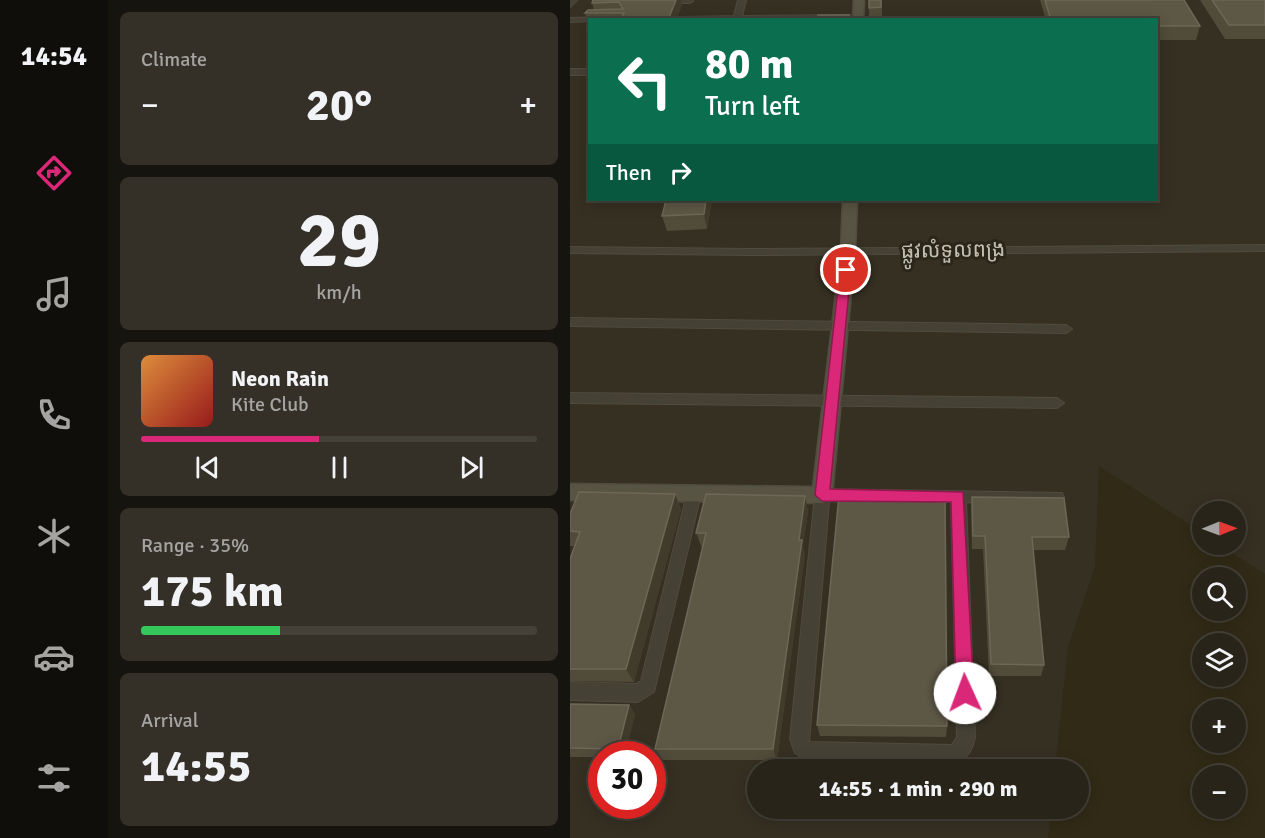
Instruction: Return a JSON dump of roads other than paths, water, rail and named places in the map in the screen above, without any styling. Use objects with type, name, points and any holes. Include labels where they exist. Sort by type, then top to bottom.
[{"type":"street","points":[[570,5],[573,0]]},
{"type":"street","points":[[654,1],[689,0],[681,18]]},
{"type":"street","points":[[737,18],[742,0]]},
{"type":"street","points":[[858,18],[859,0]]},
{"type":"street","points":[[570,20],[588,20]]},
{"type":"street","points":[[570,72],[588,72]]},
{"type":"street","points":[[850,201],[848,251],[822,495],[801,747],[807,752],[955,754],[963,748],[966,737],[958,496]]},
{"type":"street","name":"ផ្លូវលំទួលពង្រ","points":[[570,250],[1265,248]]},
{"type":"street","points":[[571,322],[1066,329]]},
{"type":"street","points":[[570,398],[1057,403]]},
{"type":"street","points":[[570,691],[638,693],[648,686],[694,494]]},
{"type":"street","points":[[576,498],[694,494],[1057,497]]}]
